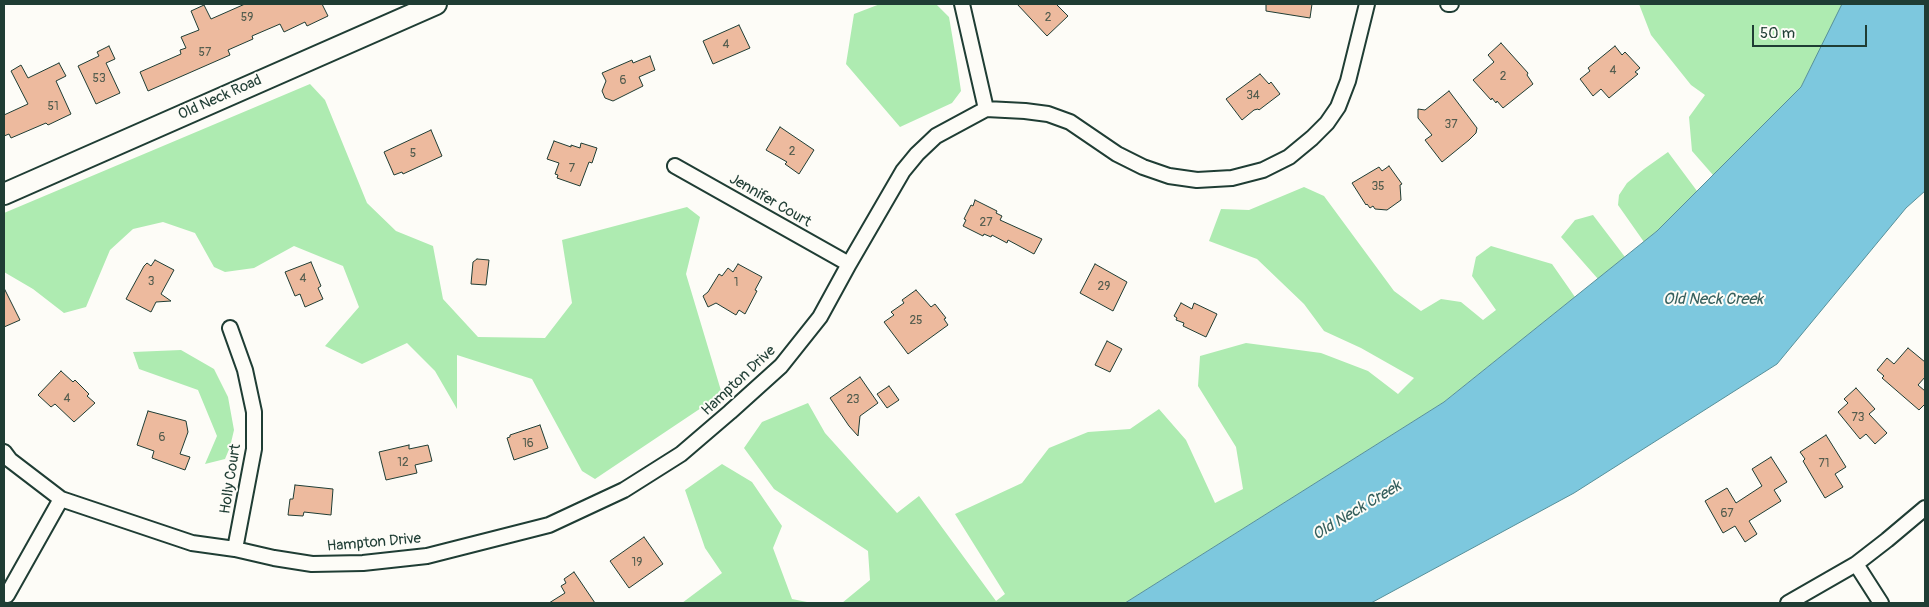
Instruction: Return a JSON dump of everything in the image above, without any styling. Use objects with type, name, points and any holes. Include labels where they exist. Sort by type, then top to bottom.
[{"type":"street","name":"Old Neck Road","points":[[4,194],[436,4]]},
{"type":"street","points":[[962,4],[986,109],[1048,114],[1070,122],[1117,154],[1143,167],[1169,176],[1197,180],[1232,178],[1263,170],[1289,156],[1327,123],[1338,107],[1348,81],[1367,4]]},
{"type":"street","name":"Hampton Drive","points":[[4,452],[10,460],[61,499],[192,543],[235,549],[312,564],[363,564],[427,556],[557,521],[624,490],[681,454],[782,366],[820,317],[903,171],[936,136],[986,109]]},
{"type":"street","name":"Jennifer Court","points":[[676,166],[849,264]]},
{"type":"street","name":"Holly Court","points":[[230,328],[245,370],[254,412],[254,449],[235,549]]},
{"type":"street","points":[[7,595],[61,499]]},
{"type":"street","points":[[1788,603],[1856,564],[1925,508]]},
{"type":"street","points":[[1856,564],[1881,603]]},
{"type":"green space","points":[[880,4],[936,4],[949,17],[957,64],[961,91],[952,103],[900,127],[846,64],[854,14]]},
{"type":"green space","points":[[1639,4],[1844,4],[1801,87],[1713,175],[1692,151],[1689,117],[1705,95],[1691,85],[1651,35]]},
{"type":"green space","points":[[310,84],[325,100],[367,203],[396,231],[433,246],[443,299],[478,337],[545,338],[572,303],[562,240],[687,207],[700,217],[686,274],[722,394],[595,479],[582,471],[532,379],[457,355],[457,409],[435,371],[407,343],[362,364],[325,346],[359,307],[343,266],[294,246],[254,268],[225,272],[214,267],[195,233],[163,222],[133,229],[110,250],[86,307],[64,313],[33,289],[4,272],[4,213]]},
{"type":"green space","points":[[1668,152],[1697,191],[1644,242],[1618,205],[1619,195],[1627,183]]},
{"type":"green space","points":[[1304,187],[1324,196],[1394,291],[1421,311],[1441,299],[1461,302],[1483,320],[1496,310],[1472,276],[1476,257],[1491,246],[1552,264],[1575,297],[1444,402],[1125,603],[842,603],[870,580],[868,551],[774,489],[744,448],[762,422],[808,403],[825,433],[897,513],[919,496],[996,601],[1005,594],[955,514],[1022,483],[1049,448],[1088,432],[1130,429],[1159,409],[1186,440],[1215,503],[1243,489],[1236,447],[1198,386],[1200,356],[1246,343],[1321,353],[1368,371],[1398,394],[1414,378],[1361,348],[1324,331],[1304,304],[1257,259],[1209,241],[1221,209],[1249,210]]},
{"type":"green space","points":[[1593,215],[1625,257],[1598,279],[1561,237],[1575,220]]},
{"type":"green space","points":[[181,350],[214,369],[228,397],[234,430],[225,459],[205,464],[217,436],[198,390],[139,369],[133,352]]},
{"type":"green space","points":[[722,464],[752,482],[782,526],[773,548],[792,599],[812,603],[682,603],[722,573],[705,548],[685,490]]},
{"type":"water","name":"Old Neck Creek","points":[[1842,4],[1925,4],[1925,191],[1906,208],[1777,364],[1574,493],[1371,603],[1125,603],[1444,402],[1657,231],[1801,87]]},
{"type":"building","points":[[245,4],[322,4],[328,16],[307,26],[305,22],[284,32],[280,24],[252,36],[253,39],[228,50],[230,55],[148,91],[140,72],[181,54],[180,50],[186,48],[181,37],[199,30],[191,11],[204,5],[211,19]]},
{"type":"building","points":[[1017,4],[1056,4],[1068,16],[1047,36]]},
{"type":"building","points":[[1266,4],[1312,4],[1310,18],[1266,11]]},
{"type":"building","points":[[739,25],[750,48],[713,64],[703,41]]},
{"type":"building","points":[[1501,43],[1528,73],[1527,75],[1533,84],[1503,108],[1497,101],[1496,103],[1492,98],[1491,100],[1473,80],[1494,62],[1488,55]]},
{"type":"building","points":[[109,46],[115,59],[106,63],[120,93],[96,104],[78,66],[99,56],[97,52]]},
{"type":"building","points":[[1615,46],[1622,55],[1625,52],[1640,68],[1635,72],[1638,74],[1609,98],[1601,89],[1593,96],[1580,79],[1590,71],[1588,68]]},
{"type":"building","points":[[650,56],[655,70],[639,77],[643,86],[613,101],[605,98],[602,91],[606,81],[602,73],[632,60],[633,63]]},
{"type":"building","points":[[59,63],[66,76],[56,81],[71,114],[48,125],[46,123],[11,138],[9,134],[4,136],[4,115],[28,104],[11,71],[21,65],[28,78]]},
{"type":"building","points":[[1260,74],[1269,84],[1271,82],[1280,94],[1242,120],[1226,99]]},
{"type":"building","points":[[1449,91],[1477,128],[1476,133],[1469,140],[1442,162],[1425,140],[1432,135],[1418,118],[1418,109],[1425,110]]},
{"type":"building","points":[[780,127],[814,150],[799,174],[785,164],[787,162],[766,150]]},
{"type":"building","points":[[431,130],[442,156],[403,174],[402,172],[394,175],[384,152]]},
{"type":"building","points":[[554,141],[571,147],[571,145],[580,148],[581,143],[597,148],[592,163],[589,162],[580,186],[557,178],[558,175],[555,174],[559,163],[547,159]]},
{"type":"building","points":[[1389,166],[1402,184],[1400,185],[1401,200],[1387,210],[1375,209],[1373,206],[1370,208],[1352,183],[1379,167],[1382,171]]},
{"type":"building","points":[[975,200],[997,211],[996,213],[1002,216],[1000,220],[1042,239],[1034,254],[1008,240],[1007,243],[992,235],[991,237],[984,234],[983,236],[963,226],[966,220],[964,219]]},
{"type":"building","points":[[477,259],[489,260],[486,285],[471,284],[473,262]]},
{"type":"building","points":[[155,260],[174,270],[161,294],[171,301],[156,302],[151,312],[126,299],[144,266],[147,263],[151,266]]},
{"type":"building","points":[[311,262],[321,286],[318,288],[323,299],[305,307],[300,294],[295,296],[285,272]]},
{"type":"building","points":[[738,264],[762,277],[745,314],[739,310],[736,315],[716,303],[708,307],[703,296],[708,292],[719,274],[722,276],[728,268],[733,272]]},
{"type":"building","points":[[1095,264],[1127,282],[1113,311],[1080,293]]},
{"type":"building","points":[[4,288],[20,320],[4,327]]},
{"type":"building","points":[[916,290],[931,307],[935,304],[946,318],[944,319],[948,325],[908,354],[884,322],[894,315],[891,312],[904,303],[902,300]]},
{"type":"building","points":[[1181,303],[1192,309],[1194,303],[1217,314],[1206,337],[1183,326],[1184,323],[1176,320],[1177,318],[1174,316]]},
{"type":"building","points":[[1107,341],[1122,349],[1110,372],[1095,365]]},
{"type":"building","points":[[1908,348],[1925,362],[1925,377],[1918,385],[1925,391],[1925,404],[1919,410],[1882,378],[1884,376],[1877,370],[1887,358],[1894,364]]},
{"type":"building","points":[[61,371],[73,382],[75,380],[95,403],[74,422],[55,404],[51,407],[38,395]]},
{"type":"building","points":[[860,377],[878,403],[860,416],[858,436],[830,398]]},
{"type":"building","points":[[889,386],[899,400],[887,408],[877,394]]},
{"type":"building","points":[[1856,388],[1875,409],[1869,414],[1887,433],[1875,444],[1866,434],[1860,439],[1838,412],[1848,403],[1844,399]]},
{"type":"building","points":[[148,411],[186,421],[188,432],[180,454],[190,457],[185,470],[152,458],[154,451],[137,445]]},
{"type":"building","points":[[540,425],[548,448],[514,460],[507,438],[510,435]]},
{"type":"building","points":[[1826,435],[1846,467],[1835,474],[1843,487],[1825,498],[1803,461],[1805,459],[1800,452]]},
{"type":"building","points":[[409,445],[409,449],[428,445],[432,461],[415,465],[417,473],[386,480],[379,452]]},
{"type":"building","points":[[1771,457],[1787,482],[1774,490],[1781,501],[1749,521],[1757,534],[1745,542],[1735,526],[1723,533],[1705,501],[1727,488],[1736,503],[1762,486],[1752,469]]},
{"type":"building","points":[[295,485],[333,489],[331,515],[304,512],[303,516],[288,515],[290,499],[293,499]]},
{"type":"building","points":[[644,537],[663,564],[629,588],[610,561]]},
{"type":"building","points":[[574,572],[595,603],[549,603],[565,593],[561,586],[566,583],[564,579]]}]
